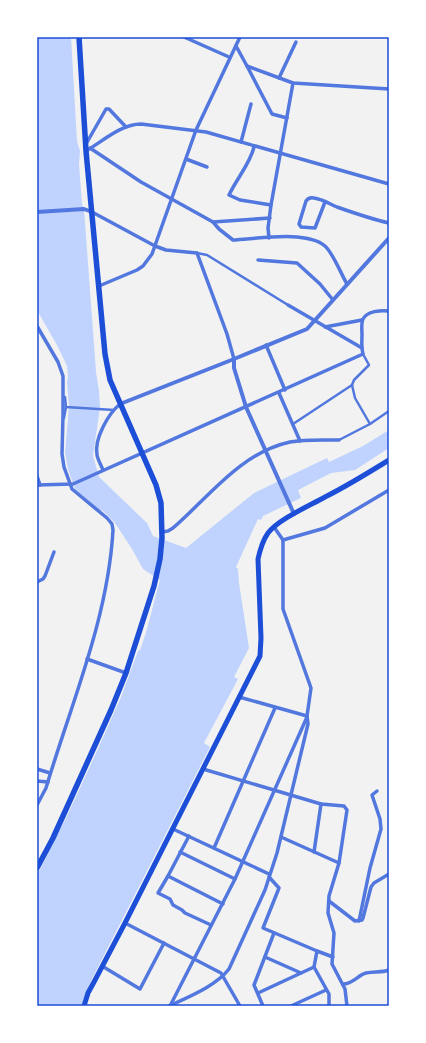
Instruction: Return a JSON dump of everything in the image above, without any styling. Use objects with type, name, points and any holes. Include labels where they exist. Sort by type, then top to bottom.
[{"type":"main road","points":[[37,868],[111,710],[126,673],[154,586],[160,559],[162,535],[161,503],[156,484],[110,380],[105,354],[92,212],[80,37]]},
{"type":"main road","points":[[84,1006],[88,993],[260,656],[261,638],[258,558],[267,534],[274,527],[294,514],[339,490],[389,460]]},
{"type":"street","points":[[184,37],[229,57]]},
{"type":"street","points":[[99,286],[137,270],[148,261],[172,200],[196,130],[229,57],[240,37]]},
{"type":"street","points":[[279,78],[296,42]]},
{"type":"street","points":[[236,46],[272,114],[287,118]]},
{"type":"street","points":[[247,66],[293,83],[389,89]]},
{"type":"street","points":[[269,238],[272,205],[293,83]]},
{"type":"street","points":[[241,142],[251,104]]},
{"type":"street","points":[[87,148],[106,109],[126,126]]},
{"type":"street","points":[[87,148],[126,126],[134,124],[196,130],[389,184]]},
{"type":"street","points":[[254,146],[251,159],[235,182],[229,195],[240,200],[272,205]]},
{"type":"street","points":[[87,148],[141,182],[213,222],[218,229],[233,240],[283,237],[320,242],[326,247],[347,284]]},
{"type":"street","points":[[186,159],[207,167]]},
{"type":"street","points":[[325,202],[315,228],[301,227],[298,224],[306,201],[312,197],[370,218],[389,223]]},
{"type":"street","points":[[37,212],[84,209],[155,246],[166,250],[208,255],[314,321],[362,348]]},
{"type":"street","points":[[213,222],[270,218]]},
{"type":"street","points":[[102,471],[97,454],[98,445],[105,424],[120,404],[306,329],[389,238]]},
{"type":"street","points":[[197,253],[227,334],[234,359],[234,368],[246,407],[294,514]]},
{"type":"street","points":[[258,260],[297,263],[320,284],[333,300]]},
{"type":"street","points":[[325,327],[362,320],[367,315],[376,311],[389,311]]},
{"type":"street","points":[[293,424],[352,385],[354,380],[369,365],[362,348],[362,320]]},
{"type":"street","points":[[37,326],[61,368],[63,396],[62,462],[72,484],[74,493],[106,518],[113,527],[108,578],[87,659],[46,788],[37,805]]},
{"type":"street","points":[[266,345],[285,390]]},
{"type":"street","points":[[37,476],[38,485],[72,484],[364,354]]},
{"type":"street","points":[[352,385],[355,398],[370,424]]},
{"type":"street","points":[[279,393],[300,441]]},
{"type":"street","points":[[63,396],[65,398],[66,407],[63,422]]},
{"type":"street","points":[[66,407],[114,410]]},
{"type":"street","points":[[162,535],[173,528],[230,474],[265,450],[289,442],[339,440],[370,424],[389,411]]},
{"type":"street","points":[[283,540],[325,528],[389,490]]},
{"type":"street","points":[[169,1006],[199,991],[223,976],[233,962],[265,890],[281,837],[307,731],[307,716],[311,688],[283,609],[283,540],[274,527]]},
{"type":"street","points":[[37,582],[45,576],[54,552]]},
{"type":"street","points":[[87,659],[126,673]]},
{"type":"street","points":[[239,697],[307,716]]},
{"type":"street","points":[[214,848],[275,708]]},
{"type":"street","points":[[169,1006],[235,879],[307,716]]},
{"type":"street","points":[[37,769],[50,773]]},
{"type":"street","points":[[203,769],[321,804],[344,806],[347,810],[339,863],[329,896],[328,913],[334,933],[332,964],[346,989],[347,1006]]},
{"type":"street","points":[[37,780],[48,782]]},
{"type":"street","points":[[358,921],[370,868],[381,829],[380,819],[372,795],[377,791]]},
{"type":"street","points":[[314,852],[321,804]]},
{"type":"street","points":[[173,829],[269,875],[279,888],[263,928],[333,957]]},
{"type":"street","points":[[188,836],[158,893],[170,899],[173,905],[185,913],[211,925]]},
{"type":"street","points":[[281,837],[339,863]]},
{"type":"street","points":[[180,852],[235,879]]},
{"type":"street","points":[[358,921],[363,918],[371,887],[374,883],[389,874]]},
{"type":"street","points":[[168,876],[223,904]]},
{"type":"street","points":[[329,901],[355,921],[358,921]]},
{"type":"street","points":[[125,923],[214,968],[223,976],[240,1006]]},
{"type":"street","points":[[264,1006],[254,985],[274,933]]},
{"type":"street","points":[[102,966],[140,989],[164,943]]},
{"type":"street","points":[[317,951],[314,967],[329,994],[330,1006]]},
{"type":"street","points":[[265,957],[301,973]]},
{"type":"street","points":[[258,993],[314,967]]},
{"type":"street","points":[[343,984],[348,984],[366,973],[380,973],[389,970]]},
{"type":"street","points":[[291,1006],[326,990]]},
{"type":"water","points":[[37,37],[71,37],[77,141],[80,151],[79,164],[82,204],[84,209],[96,372],[99,391],[100,407],[93,456],[99,477],[147,523],[153,536],[186,548],[254,493],[327,458],[329,462],[363,446],[389,430],[389,448],[355,470],[331,473],[298,490],[301,498],[263,516],[261,520],[258,519],[236,567],[238,569],[249,648],[234,677],[238,679],[204,743],[210,747],[92,979],[82,1006],[37,1006],[37,875],[66,818],[121,697],[143,641],[160,580],[143,569],[115,523],[103,511],[98,509],[75,489],[68,469],[65,453],[69,406],[67,366],[37,310]]}]
